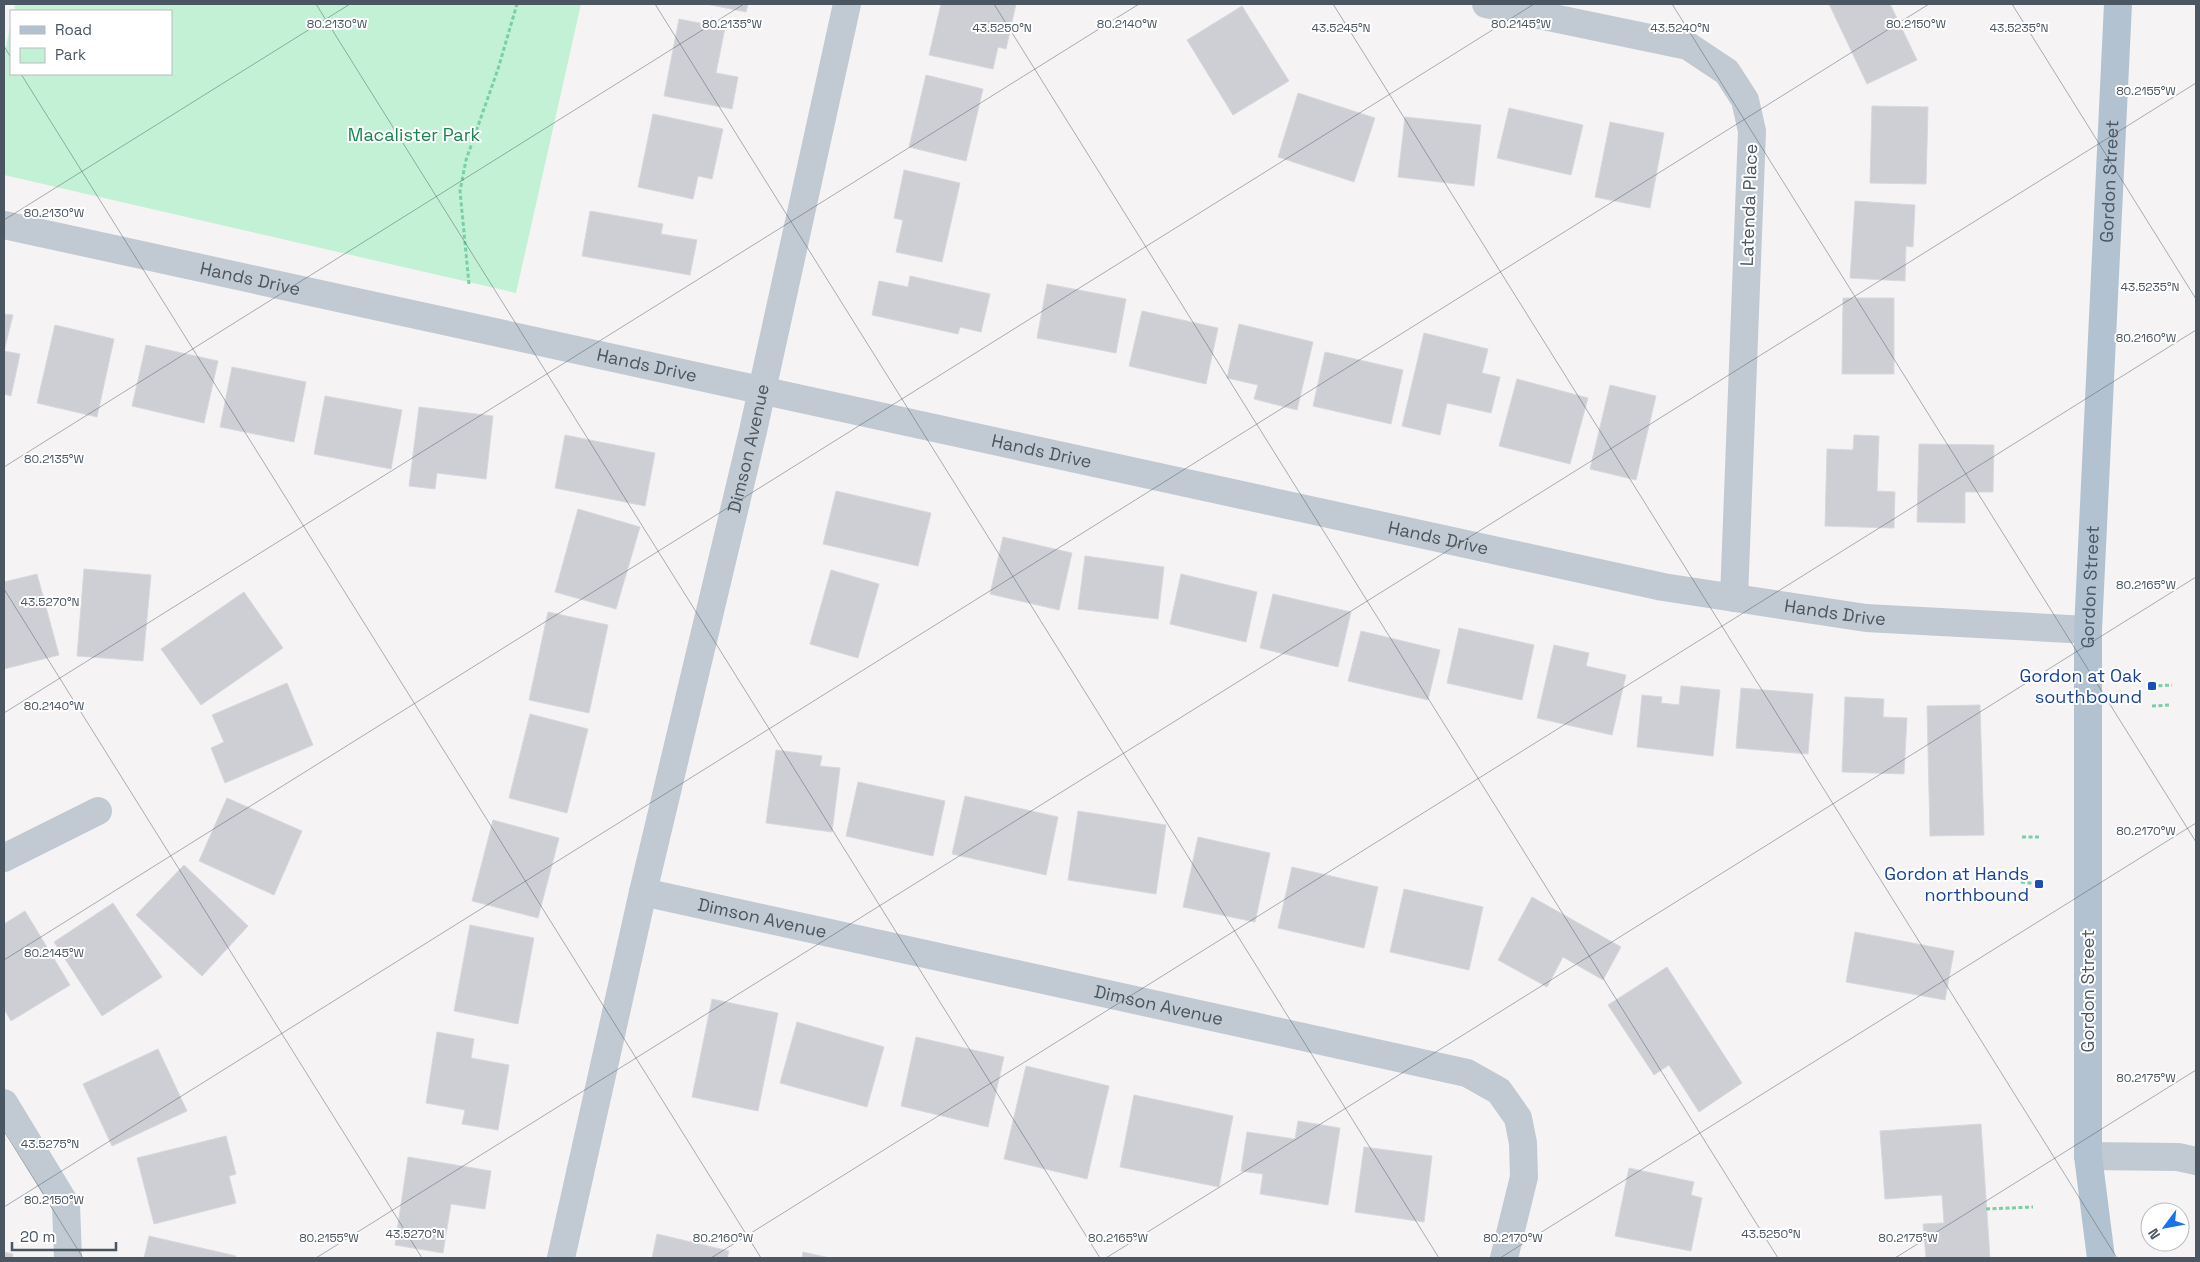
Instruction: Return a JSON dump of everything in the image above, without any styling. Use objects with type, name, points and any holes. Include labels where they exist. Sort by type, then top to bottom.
[{"type":"main road","name":"Gordon Street","points":[[2101,1258],[2088,1156],[2088,630],[2118,4]]},
{"type":"street","name":"Dimson Avenue","points":[[561,1258],[643,892],[762,390],[847,4]]},
{"type":"street","name":"Latenda Place","points":[[1486,4],[1688,46],[1727,72],[1745,100],[1752,131],[1734,598]]},
{"type":"street","name":"Hands Drive","points":[[4,225],[1663,587],[1866,618],[2088,630]]},
{"type":"street","points":[[4,858],[98,811]]},
{"type":"street","name":"Dimson Avenue","points":[[643,892],[1467,1073],[1499,1091],[1518,1118],[1524,1177],[1504,1258]]},
{"type":"street","points":[[4,1103],[66,1205],[68,1258]]},
{"type":"street","points":[[2088,1156],[2178,1157],[2196,1161]]},
{"type":"path","points":[[469,284],[460,191],[466,160],[498,69],[517,4]]},
{"type":"path","points":[[2152,686],[2172,685]]},
{"type":"path","points":[[2152,706],[2171,705]]},
{"type":"path","points":[[2022,837],[2040,837]]},
{"type":"path","points":[[2021,882],[2039,884]]},
{"type":"path","points":[[1986,1209],[2033,1208]]},
{"type":"green space","name":"Macalister Park","points":[[15,4],[581,4],[516,293],[4,175],[4,56],[10,28],[10,75],[172,75],[172,10],[14,10]]},
{"type":"building","points":[[706,4],[748,4],[746,12]]},
{"type":"building","points":[[941,4],[1016,4],[1006,49],[998,47],[993,69],[929,55]]},
{"type":"building","points":[[1829,4],[1890,4],[1917,60],[1867,84]]},
{"type":"building","points":[[1242,6],[1289,81],[1233,115],[1187,40]]},
{"type":"building","points":[[679,19],[725,28],[716,73],[738,77],[732,109],[664,96]]},
{"type":"building","points":[[926,75],[983,89],[966,161],[909,147]]},
{"type":"building","points":[[1298,93],[1375,118],[1354,182],[1278,157]]},
{"type":"building","points":[[1872,106],[1928,107],[1926,184],[1870,183]]},
{"type":"building","points":[[1509,108],[1583,125],[1571,175],[1497,158]]},
{"type":"building","points":[[653,114],[723,129],[712,179],[698,176],[693,199],[638,187]]},
{"type":"building","points":[[1405,117],[1481,125],[1474,186],[1398,177]]},
{"type":"building","points":[[1610,122],[1664,133],[1650,208],[1595,197]]},
{"type":"building","points":[[904,170],[960,183],[942,262],[896,252],[903,220],[894,218]]},
{"type":"building","points":[[1855,201],[1915,205],[1913,247],[1906,246],[1905,281],[1850,278]]},
{"type":"building","points":[[590,211],[663,224],[661,234],[697,240],[690,275],[582,256]]},
{"type":"building","points":[[910,276],[990,294],[981,332],[960,327],[958,334],[872,315],[879,281],[908,287]]},
{"type":"building","points":[[1047,284],[1126,299],[1116,353],[1037,338]]},
{"type":"building","points":[[1843,298],[1894,298],[1894,374],[1842,374]]},
{"type":"building","points":[[1142,311],[1218,328],[1206,384],[1129,366]]},
{"type":"building","points":[[4,314],[13,315],[4,351]]},
{"type":"building","points":[[1239,324],[1313,342],[1297,410],[1254,399],[1258,385],[1227,378]]},
{"type":"building","points":[[55,325],[114,339],[97,417],[37,403]]},
{"type":"building","points":[[1424,333],[1488,349],[1482,373],[1500,377],[1491,413],[1447,403],[1440,435],[1402,426]]},
{"type":"building","points":[[146,345],[218,361],[204,423],[132,406]]},
{"type":"building","points":[[4,351],[20,354],[11,396],[4,394]]},
{"type":"building","points":[[1325,352],[1403,370],[1391,424],[1313,406]]},
{"type":"building","points":[[232,367],[306,382],[294,442],[220,427]]},
{"type":"building","points":[[1517,379],[1588,398],[1570,464],[1499,446]]},
{"type":"building","points":[[1610,385],[1656,396],[1636,480],[1590,469]]},
{"type":"building","points":[[325,396],[402,410],[391,469],[314,454]]},
{"type":"building","points":[[419,407],[493,416],[486,479],[437,473],[435,489],[409,486]]},
{"type":"building","points":[[565,435],[655,453],[645,506],[555,488]]},
{"type":"building","points":[[1854,435],[1879,436],[1877,491],[1895,492],[1894,528],[1825,526],[1827,449],[1853,450]]},
{"type":"building","points":[[1919,444],[1994,445],[1993,492],[1965,492],[1965,523],[1917,522]]},
{"type":"building","points":[[836,491],[931,513],[918,566],[823,544]]},
{"type":"building","points":[[578,509],[640,527],[616,609],[555,592]]},
{"type":"building","points":[[1003,537],[1072,553],[1059,610],[990,594]]},
{"type":"building","points":[[1085,556],[1164,567],[1158,619],[1078,609]]},
{"type":"building","points":[[84,569],[151,575],[143,661],[77,656]]},
{"type":"building","points":[[831,570],[879,584],[858,658],[810,644]]},
{"type":"building","points":[[37,574],[59,655],[4,669],[4,582]]},
{"type":"building","points":[[1181,574],[1257,592],[1246,642],[1170,624]]},
{"type":"building","points":[[244,592],[283,648],[201,705],[161,649]]},
{"type":"building","points":[[1273,594],[1351,612],[1338,667],[1260,648]]},
{"type":"building","points":[[548,612],[608,625],[589,713],[529,700]]},
{"type":"building","points":[[1459,628],[1534,645],[1522,700],[1447,683]]},
{"type":"building","points":[[1361,631],[1440,650],[1428,700],[1348,681]]},
{"type":"building","points":[[1554,645],[1589,653],[1586,666],[1626,675],[1612,735],[1537,718]]},
{"type":"building","points":[[287,683],[313,745],[225,783],[211,748],[224,742],[212,715]]},
{"type":"building","points":[[1681,686],[1720,690],[1713,756],[1637,747],[1642,695],[1662,697],[1661,703],[1679,705]]},
{"type":"building","points":[[1741,688],[1813,694],[1808,754],[1736,748]]},
{"type":"building","points":[[1845,697],[1884,699],[1883,717],[1907,718],[1904,774],[1842,772]]},
{"type":"building","points":[[1980,705],[1984,835],[1930,836],[1927,706]]},
{"type":"building","points":[[530,714],[588,729],[567,813],[509,798]]},
{"type":"building","points":[[776,750],[822,756],[820,766],[840,768],[832,832],[766,823]]},
{"type":"building","points":[[858,782],[945,801],[933,856],[846,836]]},
{"type":"building","points":[[965,796],[1058,817],[1046,875],[952,854]]},
{"type":"building","points":[[227,798],[302,831],[274,895],[199,861]]},
{"type":"building","points":[[1078,811],[1166,825],[1156,894],[1068,880]]},
{"type":"building","points":[[493,820],[559,838],[538,918],[472,901]]},
{"type":"building","points":[[1198,837],[1270,853],[1255,922],[1183,907]]},
{"type":"building","points":[[184,865],[248,926],[202,976],[136,915]]},
{"type":"building","points":[[1292,867],[1378,887],[1364,948],[1278,928]]},
{"type":"building","points":[[1404,889],[1483,907],[1469,970],[1390,952]]},
{"type":"building","points":[[1532,897],[1621,947],[1603,980],[1563,957],[1547,987],[1498,960]]},
{"type":"building","points":[[113,903],[162,977],[102,1016],[54,942]]},
{"type":"building","points":[[25,911],[70,985],[11,1021],[4,1009],[4,924]]},
{"type":"building","points":[[470,925],[534,938],[518,1024],[454,1011]]},
{"type":"building","points":[[1855,932],[1954,951],[1945,1000],[1846,982]]},
{"type":"building","points":[[1667,967],[1742,1083],[1699,1112],[1669,1065],[1654,1075],[1608,1005]]},
{"type":"building","points":[[712,999],[778,1013],[758,1111],[692,1097]]},
{"type":"building","points":[[797,1022],[884,1047],[867,1107],[780,1083]]},
{"type":"building","points":[[437,1032],[474,1039],[471,1058],[509,1065],[498,1130],[462,1124],[465,1110],[426,1103]]},
{"type":"building","points":[[916,1037],[1004,1057],[988,1127],[901,1106]]},
{"type":"building","points":[[158,1049],[187,1111],[112,1146],[83,1084]]},
{"type":"building","points":[[1026,1066],[1109,1086],[1087,1179],[1004,1159]]},
{"type":"building","points":[[1134,1095],[1233,1116],[1219,1187],[1120,1167]]},
{"type":"building","points":[[1298,1121],[1340,1128],[1328,1205],[1260,1194],[1263,1174],[1241,1171],[1247,1132],[1295,1139]]},
{"type":"building","points":[[1981,1124],[1990,1258],[1926,1258],[1923,1224],[1944,1223],[1942,1195],[1885,1199],[1880,1131]]},
{"type":"building","points":[[226,1136],[236,1174],[229,1176],[236,1203],[154,1224],[137,1158]]},
{"type":"building","points":[[1364,1147],[1432,1156],[1424,1222],[1355,1212]]},
{"type":"building","points":[[408,1157],[491,1171],[485,1209],[451,1204],[443,1253],[395,1245]]},
{"type":"building","points":[[1629,1168],[1694,1182],[1691,1195],[1702,1198],[1691,1251],[1615,1236]]},
{"type":"building","points":[[657,1234],[729,1251],[727,1258],[652,1258]]},
{"type":"building","points":[[149,1236],[236,1256],[236,1258],[144,1258]]},
{"type":"building","points":[[4,1252],[13,1254],[12,1258],[4,1258]]},
{"type":"building","points":[[803,1252],[830,1258],[802,1258]]},
{"type":"place","name":"Gordon at Oak southbound","points":[[2152,686]]},
{"type":"place","name":"Gordon at Hands northbound","points":[[2039,884]]}]
